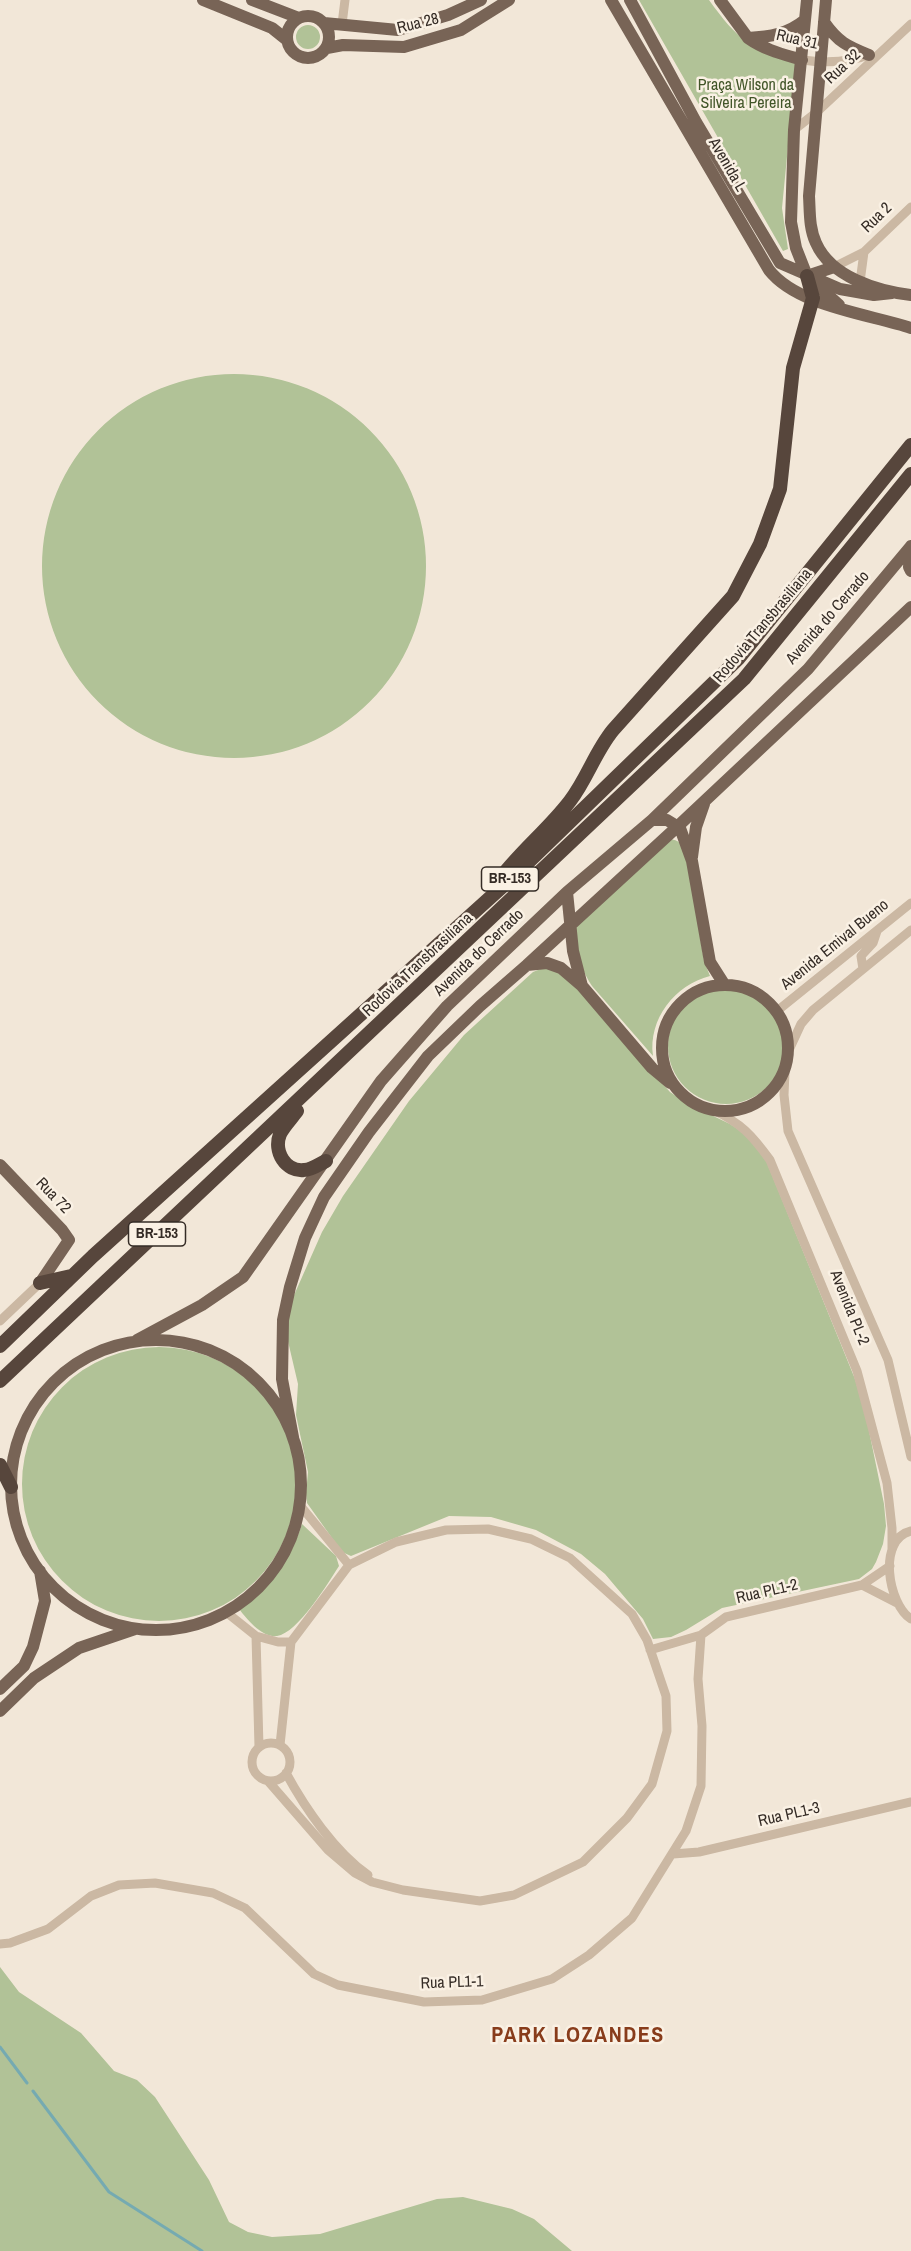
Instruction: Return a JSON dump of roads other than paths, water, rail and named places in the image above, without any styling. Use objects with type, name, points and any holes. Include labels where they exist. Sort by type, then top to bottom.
[{"type":"highway","points":[[483,904],[508,868],[572,798],[601,746],[613,730],[733,597],[760,544],[780,489],[793,368],[813,298],[807,276]]},
{"type":"highway","name":"Rodovia Transbrasiliana","points":[[0,1346],[71,1276],[483,904],[738,659],[911,445]]},
{"type":"highway","name":"Rodovia Transbrasiliana","points":[[0,1382],[744,679],[911,474]]},
{"type":"highway","points":[[313,1087],[280,1134],[279,1151],[284,1163],[295,1170],[309,1170],[326,1161]]},
{"type":"highway","points":[[40,1283],[71,1276]]},
{"type":"highway","points":[[0,1466],[11,1487]]},
{"type":"main road","points":[[203,0],[272,28],[287,40],[293,52],[304,58],[317,57],[327,48],[329,35],[324,23],[312,17],[299,18],[252,0]]},
{"type":"main road","name":"Rua 28","points":[[324,23],[398,30],[448,15],[481,0]]},
{"type":"main road","name":"Rua 28","points":[[327,48],[343,45],[404,47],[461,30],[509,0]]},
{"type":"main road","name":"Avenida L","points":[[611,0],[780,263]]},
{"type":"main road","name":"Avenida L","points":[[630,0],[691,125],[769,270],[779,283],[794,292],[846,310],[911,328]]},
{"type":"main road","name":"Rua 31","points":[[720,0],[748,38],[763,48],[802,60]]},
{"type":"main road","points":[[807,0],[794,130],[791,222],[796,248],[807,276],[846,310]]},
{"type":"main road","points":[[826,0],[809,196],[810,223],[818,247],[834,267],[860,282],[892,293]]},
{"type":"main road","points":[[287,40],[290,27],[299,18]]},
{"type":"main road","points":[[748,38],[769,37],[786,32],[805,20]]},
{"type":"main road","points":[[824,22],[843,44],[869,55]]},
{"type":"main road","points":[[780,263],[789,261],[796,248]]},
{"type":"main road","points":[[780,263],[840,289],[874,295],[892,293],[911,295]]},
{"type":"main road","points":[[807,276],[834,267]]},
{"type":"main road","points":[[911,546],[909,567],[911,571]]},
{"type":"main road","name":"Avenida do Cerrado","points":[[137,1340],[202,1305],[243,1277],[381,1081],[447,1006],[567,892],[652,820],[808,669],[911,546]]},
{"type":"main road","points":[[293,1437],[269,1394],[232,1361],[186,1342],[137,1340],[97,1351],[61,1374],[33,1406],[16,1445],[11,1487],[16,1523],[30,1557],[40,1572],[66,1599],[99,1618],[135,1629],[172,1630],[226,1612],[240,1605],[266,1581],[286,1551],[298,1518],[302,1477],[282,1379],[283,1320],[305,1238],[324,1197],[369,1132],[429,1056],[480,1006],[677,827],[911,607]]},
{"type":"main road","points":[[692,861],[696,827],[705,801]]},
{"type":"main road","points":[[652,820],[667,820],[677,827],[692,861],[710,962],[724,984]]},
{"type":"main road","points":[[567,892],[573,951],[582,986]]},
{"type":"main road","points":[[527,965],[547,963],[561,968],[582,986],[652,1068],[692,1102],[713,1110],[736,1111],[756,1104],[774,1090],[785,1071],[789,1050],[786,1030],[777,1011],[763,997],[744,987],[724,984],[707,987],[691,994],[678,1005],[668,1020],[663,1036],[662,1054],[666,1071],[675,1086]]},
{"type":"main road","name":"Rua 72","points":[[0,1166],[69,1240],[40,1283]]},
{"type":"main road","points":[[0,1689],[24,1666],[33,1647],[45,1601],[40,1572]]},
{"type":"main road","points":[[0,1711],[34,1678],[79,1648],[135,1629]]},
{"type":"street","points":[[342,24],[345,0]]},
{"type":"street","name":"Rua 32","points":[[794,130],[818,111],[911,24]]},
{"type":"street","name":"Rua 31","points":[[802,60],[820,62],[860,58],[886,48]]},
{"type":"street","name":"Rua 2","points":[[834,267],[864,252],[911,207]]},
{"type":"street","name":"Rua 2","points":[[860,282],[864,252]]},
{"type":"street","name":"Avenida Emival Bueno","points":[[777,1011],[911,903]]},
{"type":"street","points":[[789,1050],[801,1024],[813,1010],[911,930]]},
{"type":"street","points":[[863,969],[861,956],[873,943],[877,931]]},
{"type":"street","name":"Avenida PL-2","points":[[785,1071],[784,1095],[788,1131],[888,1360],[911,1457]]},
{"type":"street","name":"Avenida PL-2","points":[[713,1110],[732,1119],[752,1134],[770,1160],[857,1371],[887,1483],[892,1528],[891,1584],[897,1603]]},
{"type":"street","points":[[0,1321],[40,1283]]},
{"type":"street","points":[[299,1504],[350,1564]]},
{"type":"street","points":[[268,1780],[328,1850],[355,1873],[372,1882],[402,1890],[480,1901],[514,1895],[583,1862],[627,1818],[652,1784],[667,1731],[666,1696],[650,1650],[632,1614],[570,1558],[531,1539],[488,1529],[446,1530],[396,1542],[350,1564],[291,1642],[280,1745]]},
{"type":"street","points":[[892,1549],[898,1538],[911,1531]]},
{"type":"street","name":"Rua PL1-2","points":[[650,1650],[701,1635],[726,1617],[862,1585],[890,1566]]},
{"type":"street","points":[[862,1585],[897,1603],[909,1620]]},
{"type":"street","points":[[226,1612],[256,1636],[278,1642],[291,1642]]},
{"type":"street","name":"Rua PL1-1","points":[[0,1944],[48,1929],[91,1896],[119,1885],[155,1883],[213,1893],[244,1908],[314,1974],[338,1985],[424,2002],[482,2000],[552,1978],[589,1955],[632,1918],[686,1832],[701,1786],[702,1726],[698,1679],[701,1635]]},
{"type":"street","points":[[256,1636],[259,1747]]},
{"type":"street","points":[[270,1743],[280,1745],[285,1749],[290,1761],[286,1773],[275,1780],[262,1778],[253,1768],[253,1755],[259,1747],[270,1743]]},
{"type":"street","points":[[286,1773],[307,1809],[335,1844],[363,1872],[380,1883]]},
{"type":"street","name":"Rua PL1-3","points":[[673,1854],[699,1852],[911,1802]]},
{"type":"waterway","points":[[0,2047],[27,2083]]},
{"type":"waterway","points":[[33,2091],[109,2192],[202,2251]]},
{"type":"district","name":"PARK LOZANDES","points":[[578,2036]]},
{"type":"park label","name":"Praça Wilson da Silveira Pereira","points":[[746,95]]}]
